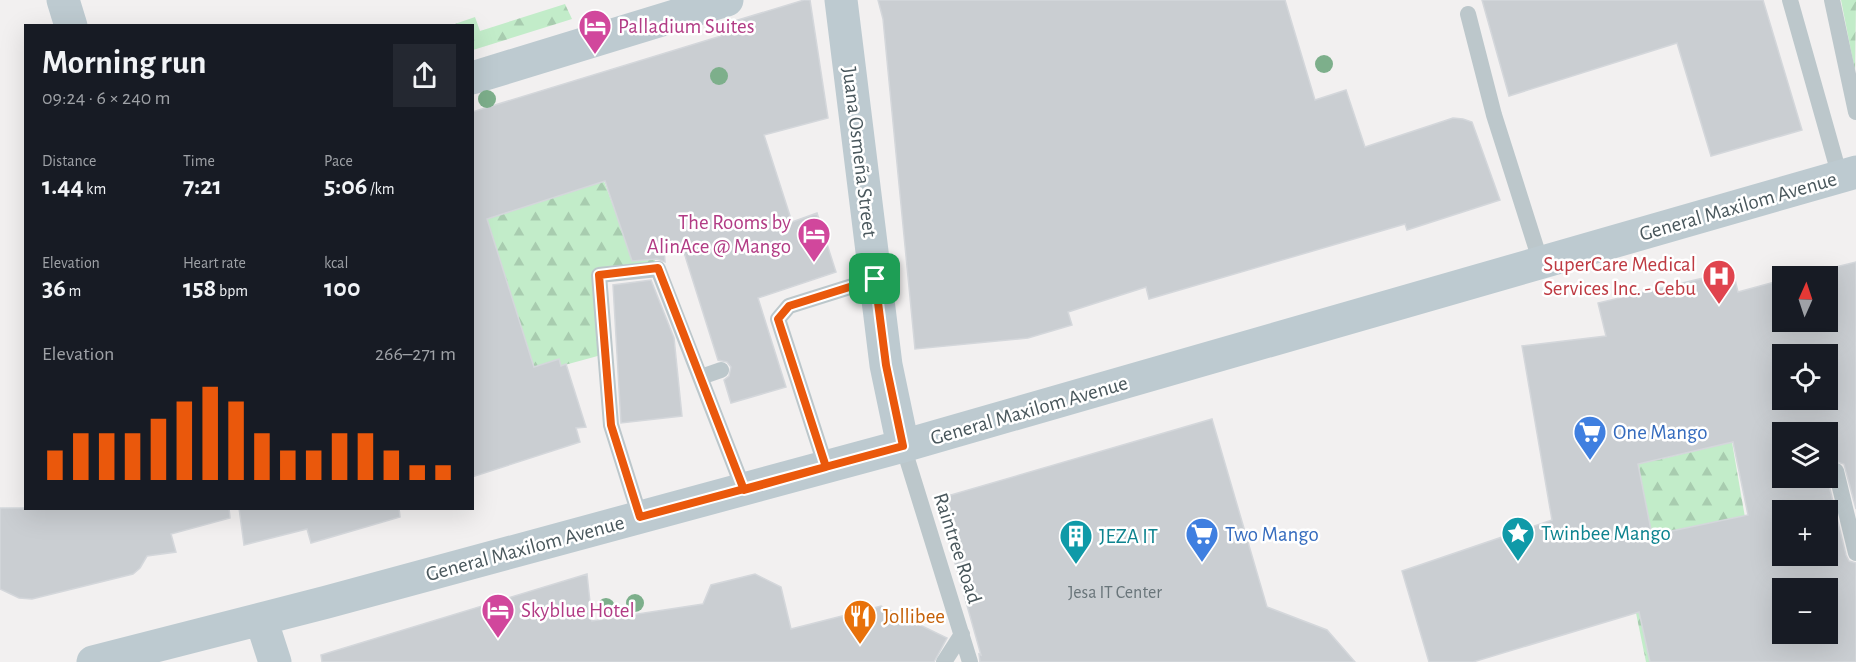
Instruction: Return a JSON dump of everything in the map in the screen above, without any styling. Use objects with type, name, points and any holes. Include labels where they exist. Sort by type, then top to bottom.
[{"type":"main road","points":[[63,0],[69,24]]},
{"type":"main road","points":[[474,77],[727,0]]},
{"type":"main road","name":"Juana Osmeña Street","points":[[841,0],[886,365],[903,446]]},
{"type":"main road","name":"General Maxilom Avenue","points":[[93,662],[261,620],[903,446],[1848,174]]},
{"type":"main road","points":[[261,620],[275,662]]},
{"type":"lane","points":[[1790,0],[1848,174]]},
{"type":"lane","points":[[1832,0],[1856,112]]},
{"type":"lane","points":[[1468,14],[1494,115],[1541,263]]},
{"type":"lane","points":[[640,517],[611,425],[599,275],[658,268],[744,490]]},
{"type":"lane","points":[[826,467],[780,349],[778,319],[789,306],[875,279]]},
{"type":"lane","points":[[701,377],[721,370]]},
{"type":"lane","name":"Raintree Road","points":[[903,446],[970,662]]},
{"type":"lane","points":[[1838,479],[1856,553]]},
{"type":"lane","points":[[944,662],[962,634]]},
{"type":"green space","points":[[1841,0],[1856,0],[1855,71]]},
{"type":"green space","points":[[565,4],[572,19],[474,50],[474,24],[455,24],[475,17],[480,31]]},
{"type":"green space","points":[[604,181],[623,233],[643,227],[658,269],[599,275],[605,354],[561,366],[559,359],[534,367],[486,219]]},
{"type":"green space","points":[[1724,396],[1770,662],[1646,662],[1636,613],[1656,557],[1626,402],[1642,399],[1657,460],[1716,446]]},
{"type":"building","points":[[810,0],[828,118],[764,135],[792,222],[817,213],[836,272],[758,298],[786,387],[731,403],[724,380],[729,376],[731,367],[727,362],[718,360],[681,243],[664,246],[665,262],[657,259],[632,261],[605,181],[487,219],[534,367],[559,359],[561,366],[566,364],[586,427],[576,428],[580,442],[474,476],[474,111],[721,36],[718,26]]},
{"type":"building","points":[[878,0],[1285,0],[1315,100],[1346,90],[1365,147],[1453,118],[1472,122],[1500,200],[1407,230],[1405,224],[1149,299],[1146,287],[1068,312],[1072,325],[1028,338],[915,349],[883,19]]},
{"type":"building","points":[[1482,0],[1763,0],[1802,130],[1711,156],[1677,43],[1509,96]]},
{"type":"building","points":[[1856,262],[1856,509],[1844,464],[1838,462],[1838,422],[1772,422],[1772,488],[1830,488],[1833,500],[1772,500],[1772,566],[1838,566],[1838,522],[1846,555],[1849,561],[1856,563],[1856,662],[1650,662],[1639,612],[1473,662],[1429,662],[1402,571],[1552,520],[1522,346],[1606,336],[1598,303],[1733,271],[1738,292],[1772,283],[1772,332],[1838,332],[1838,266]],"holes":[[[1733,442],[1748,515],[1652,535],[1638,464]]]},
{"type":"building","points":[[651,280],[674,338],[682,416],[621,423],[613,285]]},
{"type":"building","points":[[1212,419],[1267,607],[1327,630],[1355,662],[980,662],[979,654],[981,655],[937,499]]},
{"type":"building","points":[[0,508],[229,510],[230,518],[171,534],[176,552],[147,556],[140,568],[133,574],[32,599],[19,598],[0,589]]},
{"type":"building","points":[[239,510],[399,510],[400,517],[311,543],[307,529],[244,545]]},
{"type":"building","points":[[587,574],[592,621],[703,604],[711,585],[755,574],[781,587],[791,629],[881,606],[947,638],[934,662],[322,662],[321,655]]},
{"type":"place","name":"Palladium Suites","points":[[595,55]]},
{"type":"place","name":"The Rooms by AlinAce @ Mango","points":[[814,263]]},
{"type":"place","name":"SuperCare Medical Services Inc. - Cebu","points":[[1719,305]]},
{"type":"place","name":"One Mango","points":[[1590,461]]},
{"type":"place","name":"Twinbee Mango","points":[[1518,562]]},
{"type":"place","name":"Two Mango","points":[[1202,563]]},
{"type":"place","name":"JEZA IT","points":[[1076,565]]},
{"type":"place","name":"Skyblue Hotel","points":[[498,639]]},
{"type":"place","name":"Jollibee","points":[[860,645]]},
{"type":"route","points":[[875,279],[789,306],[778,319],[826,467],[744,490],[658,268],[599,275],[611,425],[640,517],[744,490],[903,446],[886,365],[875,279]]}]
